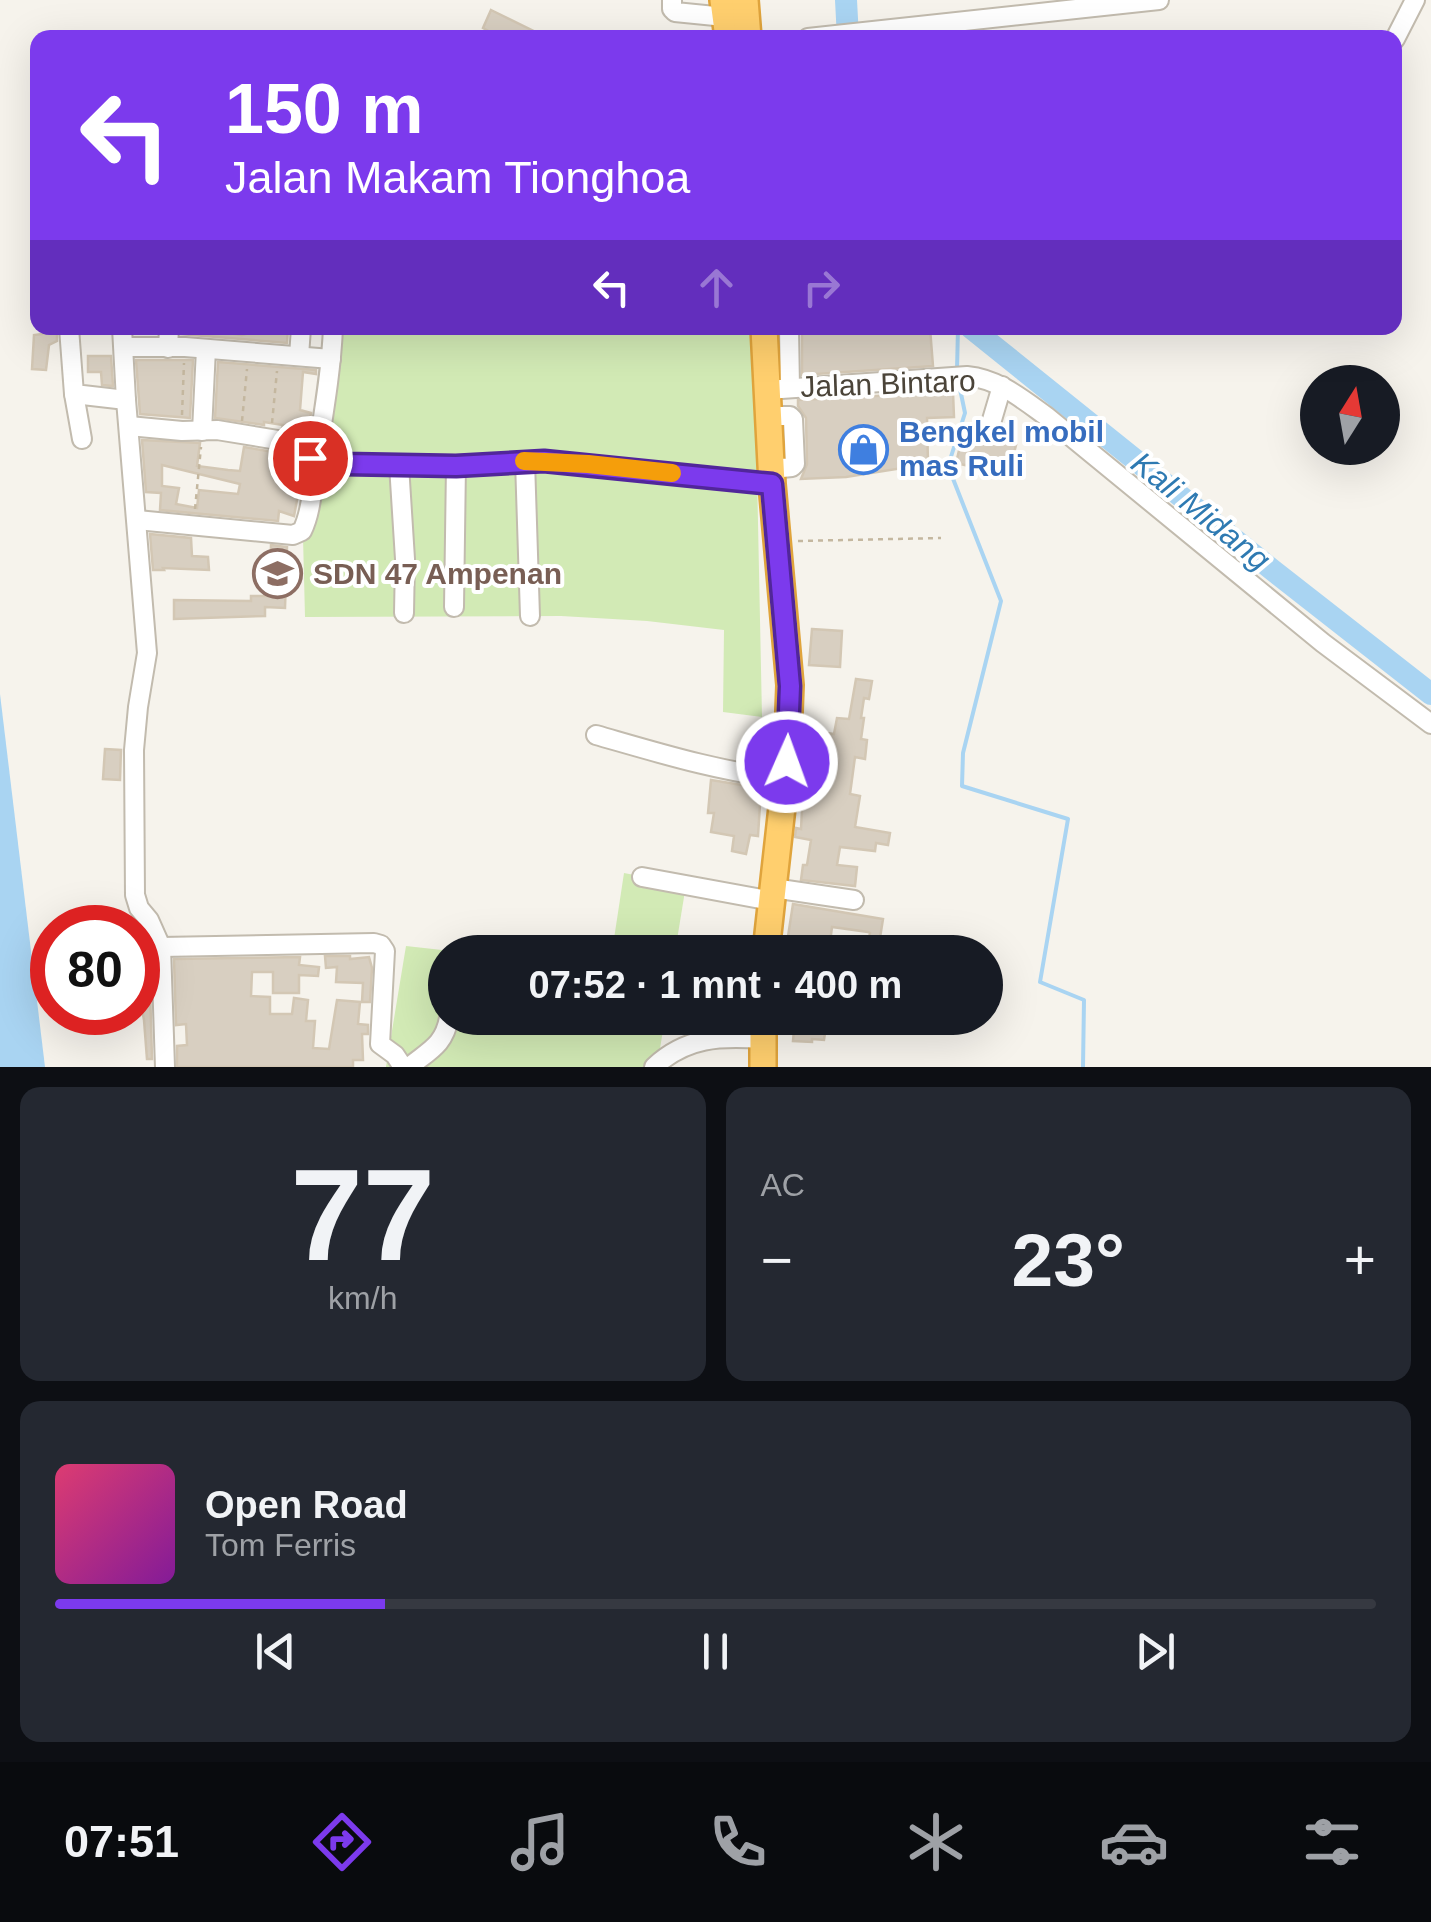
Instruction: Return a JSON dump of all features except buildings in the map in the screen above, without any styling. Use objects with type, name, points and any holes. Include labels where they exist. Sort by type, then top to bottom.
[{"type":"highway","points":[[745,0],[747,30]]},
{"type":"highway","points":[[766,335],[779,389],[770,416],[772,477],[790,686],[785,779],[768,935]]},
{"type":"highway","points":[[762,1035],[764,1067]]},
{"type":"street","points":[[672,0],[675,12],[726,18]]},
{"type":"street","points":[[876,30],[955,30],[1159,0]]},
{"type":"street","points":[[1400,30],[1415,0]]},
{"type":"street","points":[[70,335],[82,439]]},
{"type":"street","points":[[172,335],[176,347]]},
{"type":"street","points":[[299,356],[300,335]]},
{"type":"street","points":[[137,520],[293,535],[302,531],[333,335]]},
{"type":"street","points":[[779,389],[788,335]]},
{"type":"street","points":[[165,1067],[161,947],[134,895],[134,750],[147,653],[123,337],[176,347],[332,359]]},
{"type":"street","points":[[202,431],[206,349]]},
{"type":"street","name":"Jalan Bintaro","points":[[779,389],[960,376],[984,377],[1002,386],[1046,416],[1324,643],[1431,724]]},
{"type":"street","points":[[989,430],[1002,386]]},
{"type":"street","points":[[74,394],[126,400]]},
{"type":"street","points":[[130,426],[270,437],[308,445],[310,458],[344,464],[456,466],[525,461],[772,477]]},
{"type":"street","points":[[525,461],[530,616]]},
{"type":"street","points":[[399,464],[404,613]]},
{"type":"street","points":[[454,608],[456,466]]},
{"type":"street","points":[[596,735],[702,765],[785,779]]},
{"type":"street","points":[[642,877],[772,895],[854,900]]},
{"type":"street","points":[[161,947],[381,946],[385,952],[380,1044],[406,1067],[436,1047],[445,1035]]},
{"type":"street","points":[[654,1067],[678,1048],[737,1035]]},
{"type":"path","points":[[176,347],[182,432]]},
{"type":"path","points":[[241,434],[248,352]]},
{"type":"path","points":[[270,437],[278,355]]},
{"type":"path","points":[[195,525],[202,431]]},
{"type":"path","points":[[778,542],[941,538]]},
{"type":"green space","points":[[340,335],[754,335],[762,717],[723,712],[724,630],[561,616],[305,617],[303,537]]},
{"type":"green space","points":[[624,873],[686,885],[678,935],[615,935]]},
{"type":"green space","points":[[406,946],[428,948],[428,1035],[662,1035],[657,1067],[386,1067]]},
{"type":"water","points":[[0,694],[30,943],[30,1035],[41,1035],[45,1067],[0,1067]]},
{"type":"waterway","name":"Kali Midang","points":[[846,0],[848,30]]},
{"type":"waterway","points":[[957,370],[958,335]]},
{"type":"waterway","name":"Kali Midang","points":[[980,335],[1431,694]]},
{"type":"waterway","points":[[959,384],[965,413],[948,466],[1001,601],[963,753],[962,786],[1068,819],[1040,982],[1084,1000],[1083,1067]]},
{"type":"slow traffic","points":[[524,461],[672,473]]},
{"type":"place","name":"Bengkel mobil mas Ruli","points":[[864,449]]},
{"type":"place","name":"SDN 47 Ampenan","points":[[278,574]]},
{"type":"route","points":[[310,458],[344,464],[456,466],[544,461],[772,484],[790,686],[787,762]]}]
